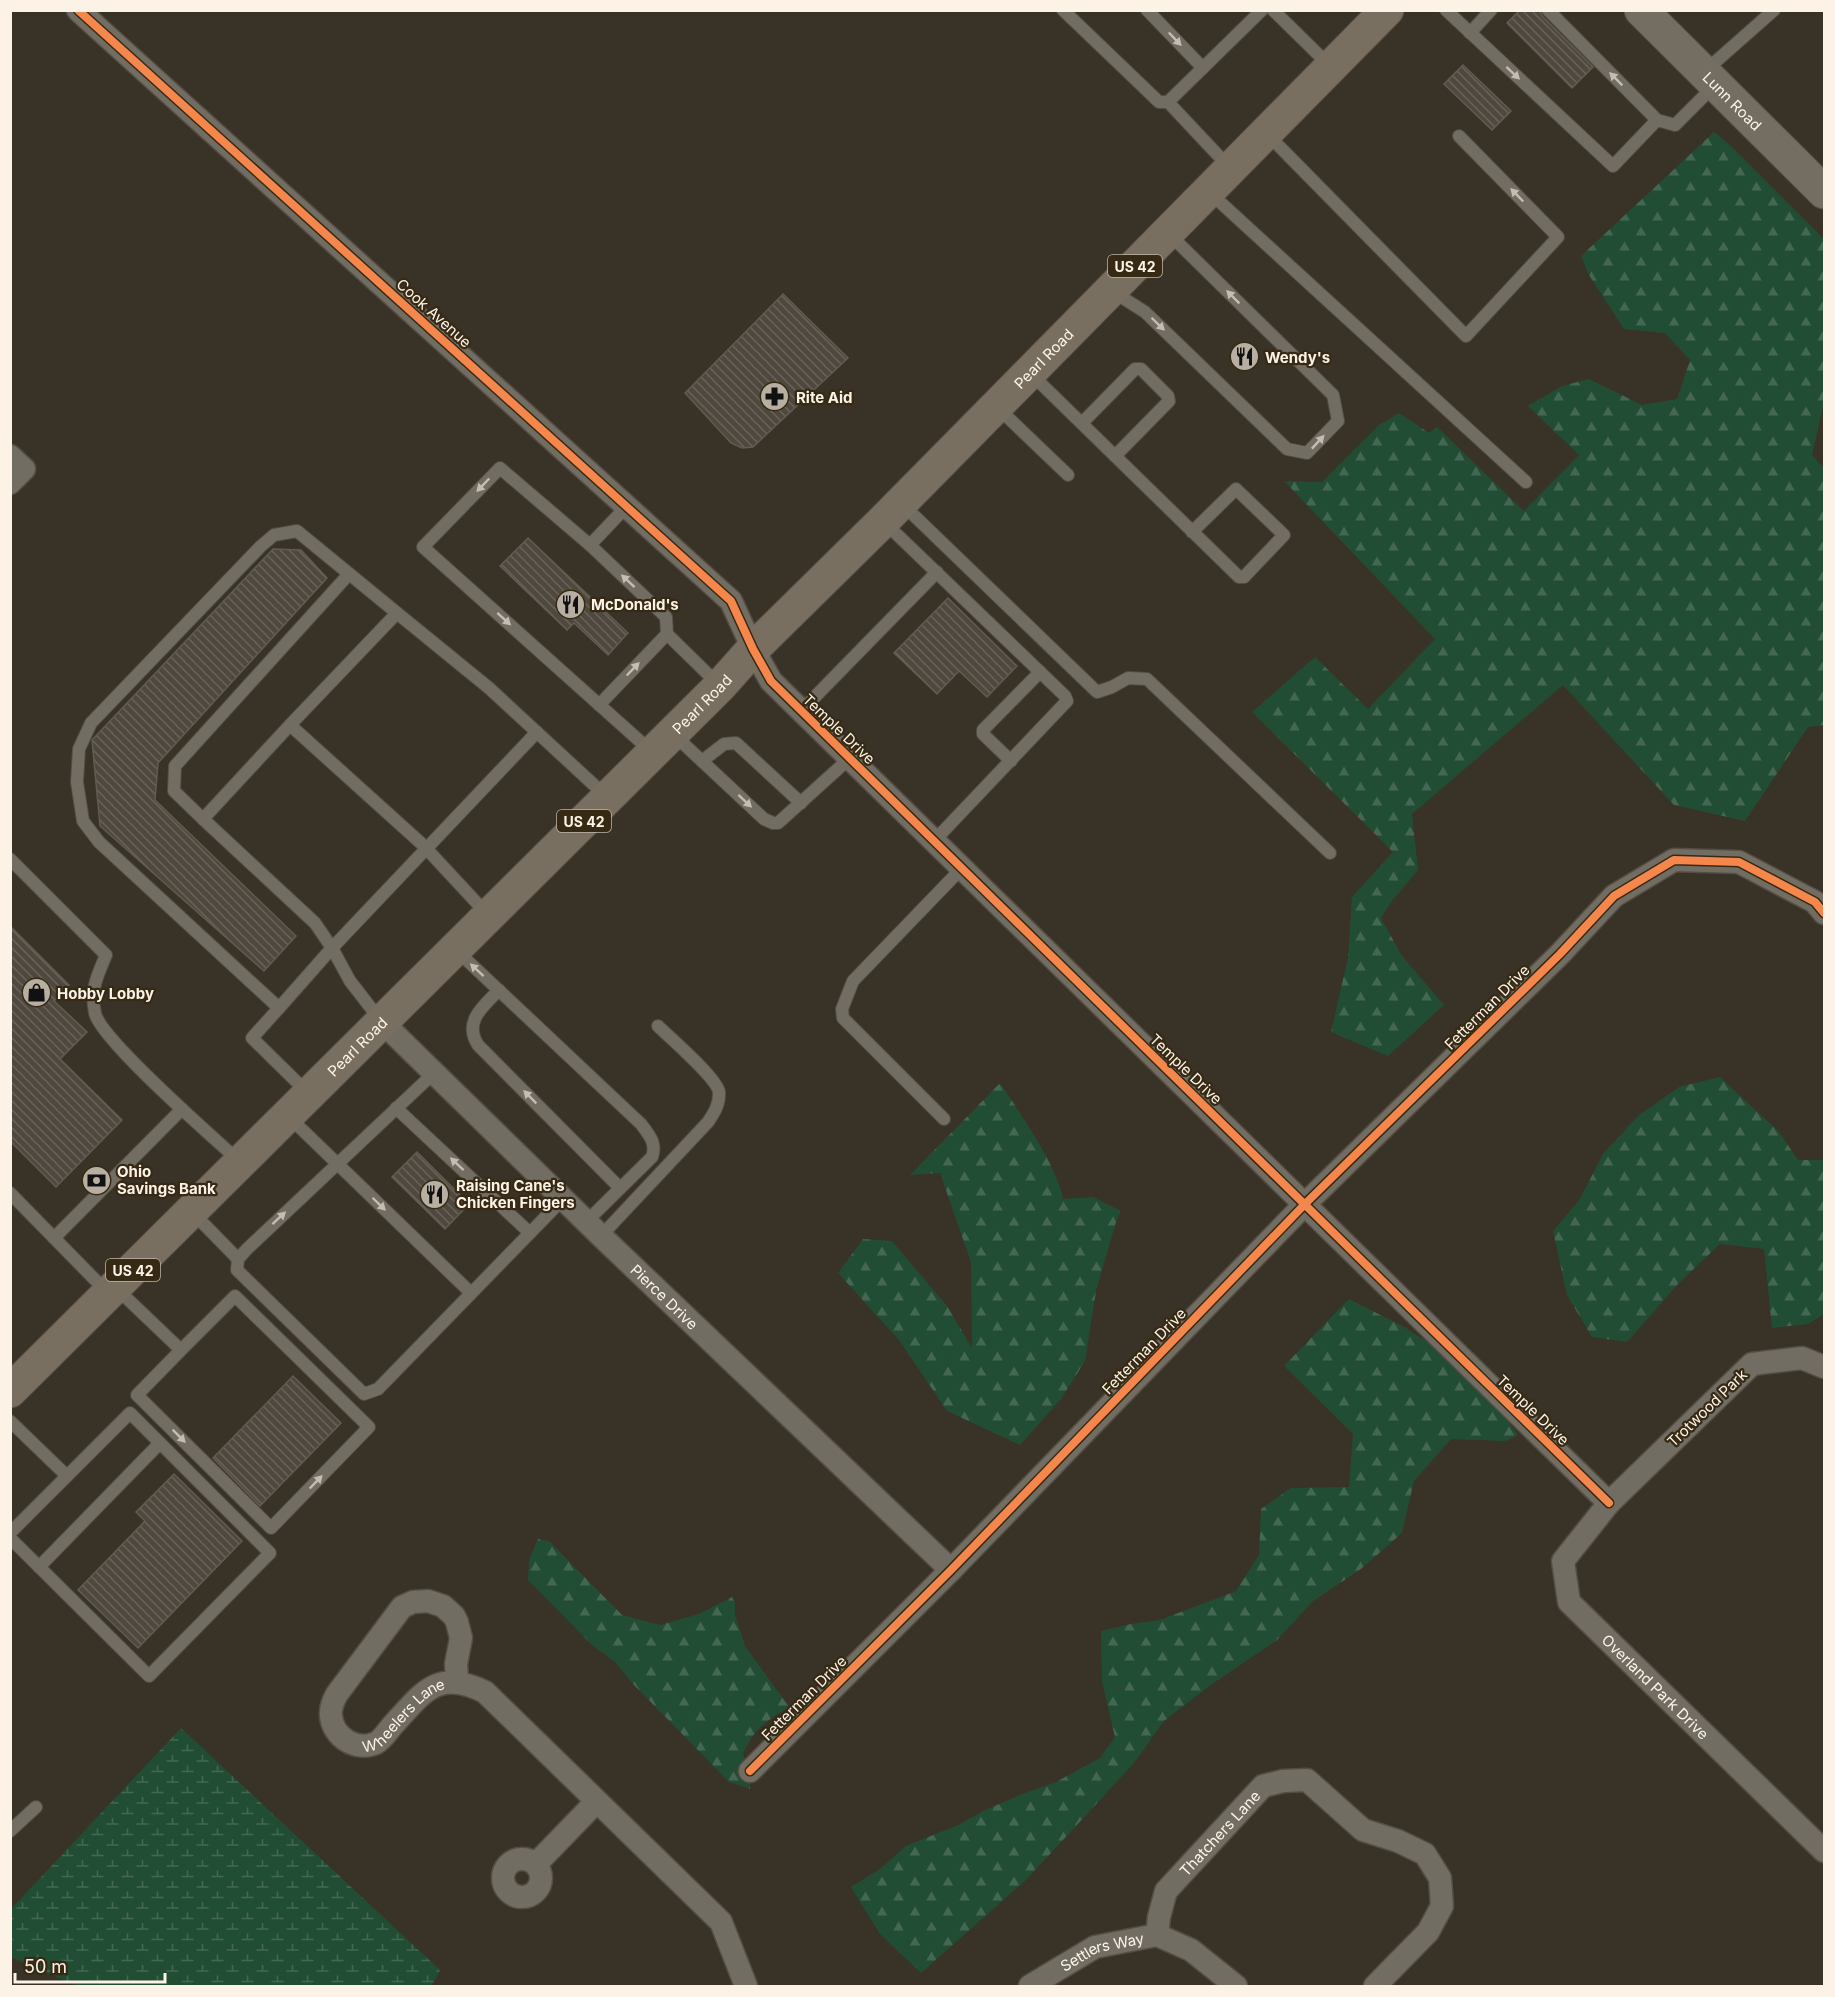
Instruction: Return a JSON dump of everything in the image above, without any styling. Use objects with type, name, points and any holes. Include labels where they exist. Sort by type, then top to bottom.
[{"type":"main road","name":"Pearl Road","points":[[10,1391],[720,686],[753,649],[892,512],[1387,10]]},
{"type":"street","name":"Cook Avenue","points":[[78,10],[731,601],[753,649]]},
{"type":"street","name":"Lunn Road","points":[[1641,10],[1824,192]]},
{"type":"street","name":"Temple Drive","points":[[753,649],[771,681],[801,711],[1609,1503]]},
{"type":"street","name":"Fetterman Drive","points":[[750,1771],[951,1570],[1305,1204],[1560,954],[1614,896],[1674,860],[1739,862],[1815,902],[1824,913]]},
{"type":"street","name":"Pierce Drive","points":[[382,1022],[594,1229],[951,1570]]},
{"type":"street","name":"Trotwood Park","points":[[1609,1503],[1752,1364],[1802,1358],[1824,1367]]},
{"type":"street","name":"Overland Park Drive","points":[[1609,1503],[1563,1561],[1569,1602],[1824,1851]]},
{"type":"street","name":"Wheelers Lane","points":[[457,1681],[456,1664],[461,1638],[458,1622],[443,1606],[428,1601],[413,1602],[402,1607],[337,1694],[332,1704],[332,1723],[338,1734],[352,1744],[372,1744],[379,1742],[422,1694],[436,1685],[457,1681],[468,1683],[485,1692],[720,1922],[746,1986]]},
{"type":"street","name":"Thatchers Lane","points":[[1156,1935],[1166,1891],[1263,1785],[1307,1780],[1363,1830],[1398,1841],[1425,1854],[1440,1878],[1442,1906],[1428,1932],[1375,1986]]},
{"type":"street","points":[[536,1864],[596,1802]]},
{"type":"street","name":"Settlers Way","points":[[1030,1986],[1095,1947],[1156,1935],[1191,1950],[1236,1986]]},
{"type":"lane","points":[[1063,10],[1159,102],[1168,102],[1262,10]]},
{"type":"lane","points":[[1147,10],[1203,68]]},
{"type":"lane","points":[[1273,10],[1331,67]]},
{"type":"lane","points":[[1446,10],[1613,166],[1657,120]]},
{"type":"lane","points":[[1470,33],[1491,10]]},
{"type":"lane","points":[[1548,10],[1657,120],[1675,125],[1710,78],[1774,10]]},
{"type":"lane","points":[[1168,102],[1230,169]]},
{"type":"lane","points":[[1266,134],[1466,336],[1558,237],[1459,136]]},
{"type":"lane","points":[[1208,192],[1526,482]]},
{"type":"lane","points":[[1111,290],[1145,312],[1287,449],[1307,453],[1338,421],[1333,395],[1168,232]]},
{"type":"lane","points":[[1082,423],[1135,369],[1141,369],[1168,396],[1169,401],[1115,456]]},
{"type":"lane","points":[[1030,372],[1192,532],[1239,577],[1242,578],[1284,535],[1236,489],[1192,532]]},
{"type":"lane","points":[[996,406],[1068,475]]},
{"type":"lane","points":[[720,686],[667,634],[666,617],[590,545],[500,468],[423,547],[599,705],[662,743],[702,761],[764,819],[773,824],[778,823],[850,758]]},
{"type":"lane","points":[[590,545],[627,506]]},
{"type":"lane","points":[[892,512],[937,572],[1065,696],[1067,701],[934,841]]},
{"type":"lane","points":[[892,512],[1097,692],[1128,678],[1147,679],[1330,853]]},
{"type":"lane","points":[[279,1008],[99,842],[82,821],[76,782],[79,749],[91,723],[274,535],[297,531],[489,688],[608,798]]},
{"type":"lane","points":[[801,711],[937,572]]},
{"type":"lane","points":[[349,574],[175,766],[174,791],[315,923],[350,981],[382,1022]]},
{"type":"lane","points":[[203,819],[397,613]]},
{"type":"lane","points":[[599,705],[667,634]]},
{"type":"lane","points":[[1011,761],[983,734],[983,730],[1040,672]]},
{"type":"lane","points":[[290,725],[428,850],[489,916]]},
{"type":"lane","points":[[471,1293],[337,1164],[252,1038],[332,948],[428,850],[537,732]]},
{"type":"lane","points":[[702,761],[724,744],[736,743],[801,802]]},
{"type":"lane","points":[[10,859],[106,955],[93,984],[95,1015],[119,1048],[241,1162]]},
{"type":"lane","points":[[944,1119],[843,1018],[842,1009],[853,981],[962,868]]},
{"type":"lane","points":[[455,950],[641,1124],[652,1139],[654,1150],[652,1157],[620,1188],[594,1229]]},
{"type":"lane","points":[[498,990],[476,1014],[472,1030],[478,1045],[620,1188]]},
{"type":"lane","points":[[594,1229],[708,1122],[716,1111],[719,1089],[711,1077],[658,1026]]},
{"type":"lane","points":[[434,1072],[238,1259],[237,1270],[364,1394],[378,1389],[563,1199]]},
{"type":"lane","points":[[396,1108],[530,1233]]},
{"type":"lane","points":[[54,1238],[182,1109]]},
{"type":"lane","points":[[10,1193],[54,1238],[181,1350]]},
{"type":"lane","points":[[191,1212],[238,1259]]},
{"type":"lane","points":[[235,1296],[369,1427],[271,1528],[137,1395],[181,1350],[235,1296]]},
{"type":"lane","points":[[10,1533],[130,1413],[270,1553],[149,1676],[10,1538]]},
{"type":"lane","points":[[10,1421],[67,1476]]},
{"type":"lane","points":[[39,1567],[160,1443]]},
{"type":"lane","points":[[10,1831],[36,1807]]},
{"type":"green space","points":[[1714,132],[1824,239],[1824,402],[1812,455],[1824,468],[1824,725],[1808,727],[1745,821],[1674,805],[1563,685],[1412,814],[1418,870],[1391,902],[1381,918],[1402,956],[1444,1005],[1388,1056],[1331,1032],[1348,958],[1352,897],[1393,852],[1252,712],[1315,657],[1368,709],[1435,639],[1284,481],[1322,482],[1379,425],[1399,413],[1429,433],[1437,427],[1524,511],[1579,455],[1528,406],[1562,386],[1589,379],[1642,405],[1677,399],[1690,360],[1665,333],[1624,329],[1589,275],[1581,256]]},
{"type":"green space","points":[[1720,1077],[1779,1132],[1798,1160],[1824,1160],[1824,1314],[1808,1324],[1772,1328],[1764,1249],[1720,1244],[1677,1285],[1627,1342],[1592,1337],[1567,1295],[1553,1231],[1580,1199],[1603,1154],[1638,1116],[1679,1087]]},
{"type":"green space","points":[[1000,1083],[1045,1155],[1063,1199],[1093,1197],[1121,1211],[1096,1291],[1085,1361],[1061,1399],[1020,1445],[947,1411],[899,1340],[838,1273],[863,1239],[892,1241],[947,1306],[972,1348],[971,1262],[940,1173],[910,1175]]},
{"type":"green space","points":[[1349,1299],[1406,1328],[1469,1370],[1518,1435],[1505,1441],[1451,1439],[1414,1481],[1402,1533],[1361,1569],[1313,1601],[1277,1640],[1212,1684],[1164,1721],[1134,1763],[1026,1880],[921,1973],[880,1934],[851,1887],[880,1869],[906,1846],[958,1825],[985,1810],[1056,1782],[1100,1758],[1115,1737],[1102,1681],[1101,1631],[1160,1620],[1236,1591],[1259,1555],[1261,1509],[1291,1488],[1349,1487],[1353,1434],[1284,1366]]},
{"type":"green space","points":[[538,1539],[549,1541],[622,1615],[660,1625],[699,1614],[732,1597],[745,1646],[789,1707],[762,1726],[743,1754],[750,1771],[750,1789],[729,1782],[633,1684],[615,1662],[592,1645],[528,1580],[529,1560]]},
{"type":"green space","points":[[181,1728],[440,1970],[432,1986],[77,1986],[11,1957],[11,1909]]},
{"type":"building","points":[[1520,10],[1540,10],[1542,16],[1593,67],[1572,88],[1507,23]]},
{"type":"building","points":[[1463,65],[1511,111],[1492,130],[1444,84]]},
{"type":"building","points":[[783,294],[848,358],[753,447],[742,448],[731,443],[685,393]]},
{"type":"building","points":[[528,538],[628,633],[608,655],[574,623],[567,630],[500,566]]},
{"type":"building","points":[[273,549],[301,550],[327,578],[158,763],[155,800],[296,936],[264,971],[100,826],[92,740]]},
{"type":"building","points":[[948,598],[1017,666],[987,697],[959,671],[937,694],[894,653]]},
{"type":"building","points":[[10,926],[69,985],[54,1001],[87,1032],[60,1059],[122,1120],[56,1187],[10,1141]]},
{"type":"building","name":"Raising Cane's Chicken Fingers","points":[[417,1152],[469,1204],[445,1229],[392,1177]]},
{"type":"building","points":[[293,1376],[341,1423],[260,1506],[213,1458]]},
{"type":"building","points":[[174,1474],[242,1541],[138,1648],[78,1590],[145,1521],[136,1512]]},
{"type":"cycle path","points":[[78,10],[731,601],[771,681],[1609,1503]]},
{"type":"cycle path","points":[[750,1771],[951,1570],[1305,1204],[1560,954],[1614,896],[1674,860],[1739,862],[1815,902],[1824,913]]},
{"type":"place","name":"Wendy's","points":[[1244,357]]},
{"type":"place","name":"Rite Aid","points":[[775,397]]},
{"type":"place","name":"McDonald's","points":[[570,604]]},
{"type":"place","name":"Hobby Lobby","points":[[36,993]]},
{"type":"place","name":"Ohio Savings Bank","points":[[96,1180]]},
{"type":"place","name":"Raising Cane's Chicken Fingers","points":[[435,1194]]}]
